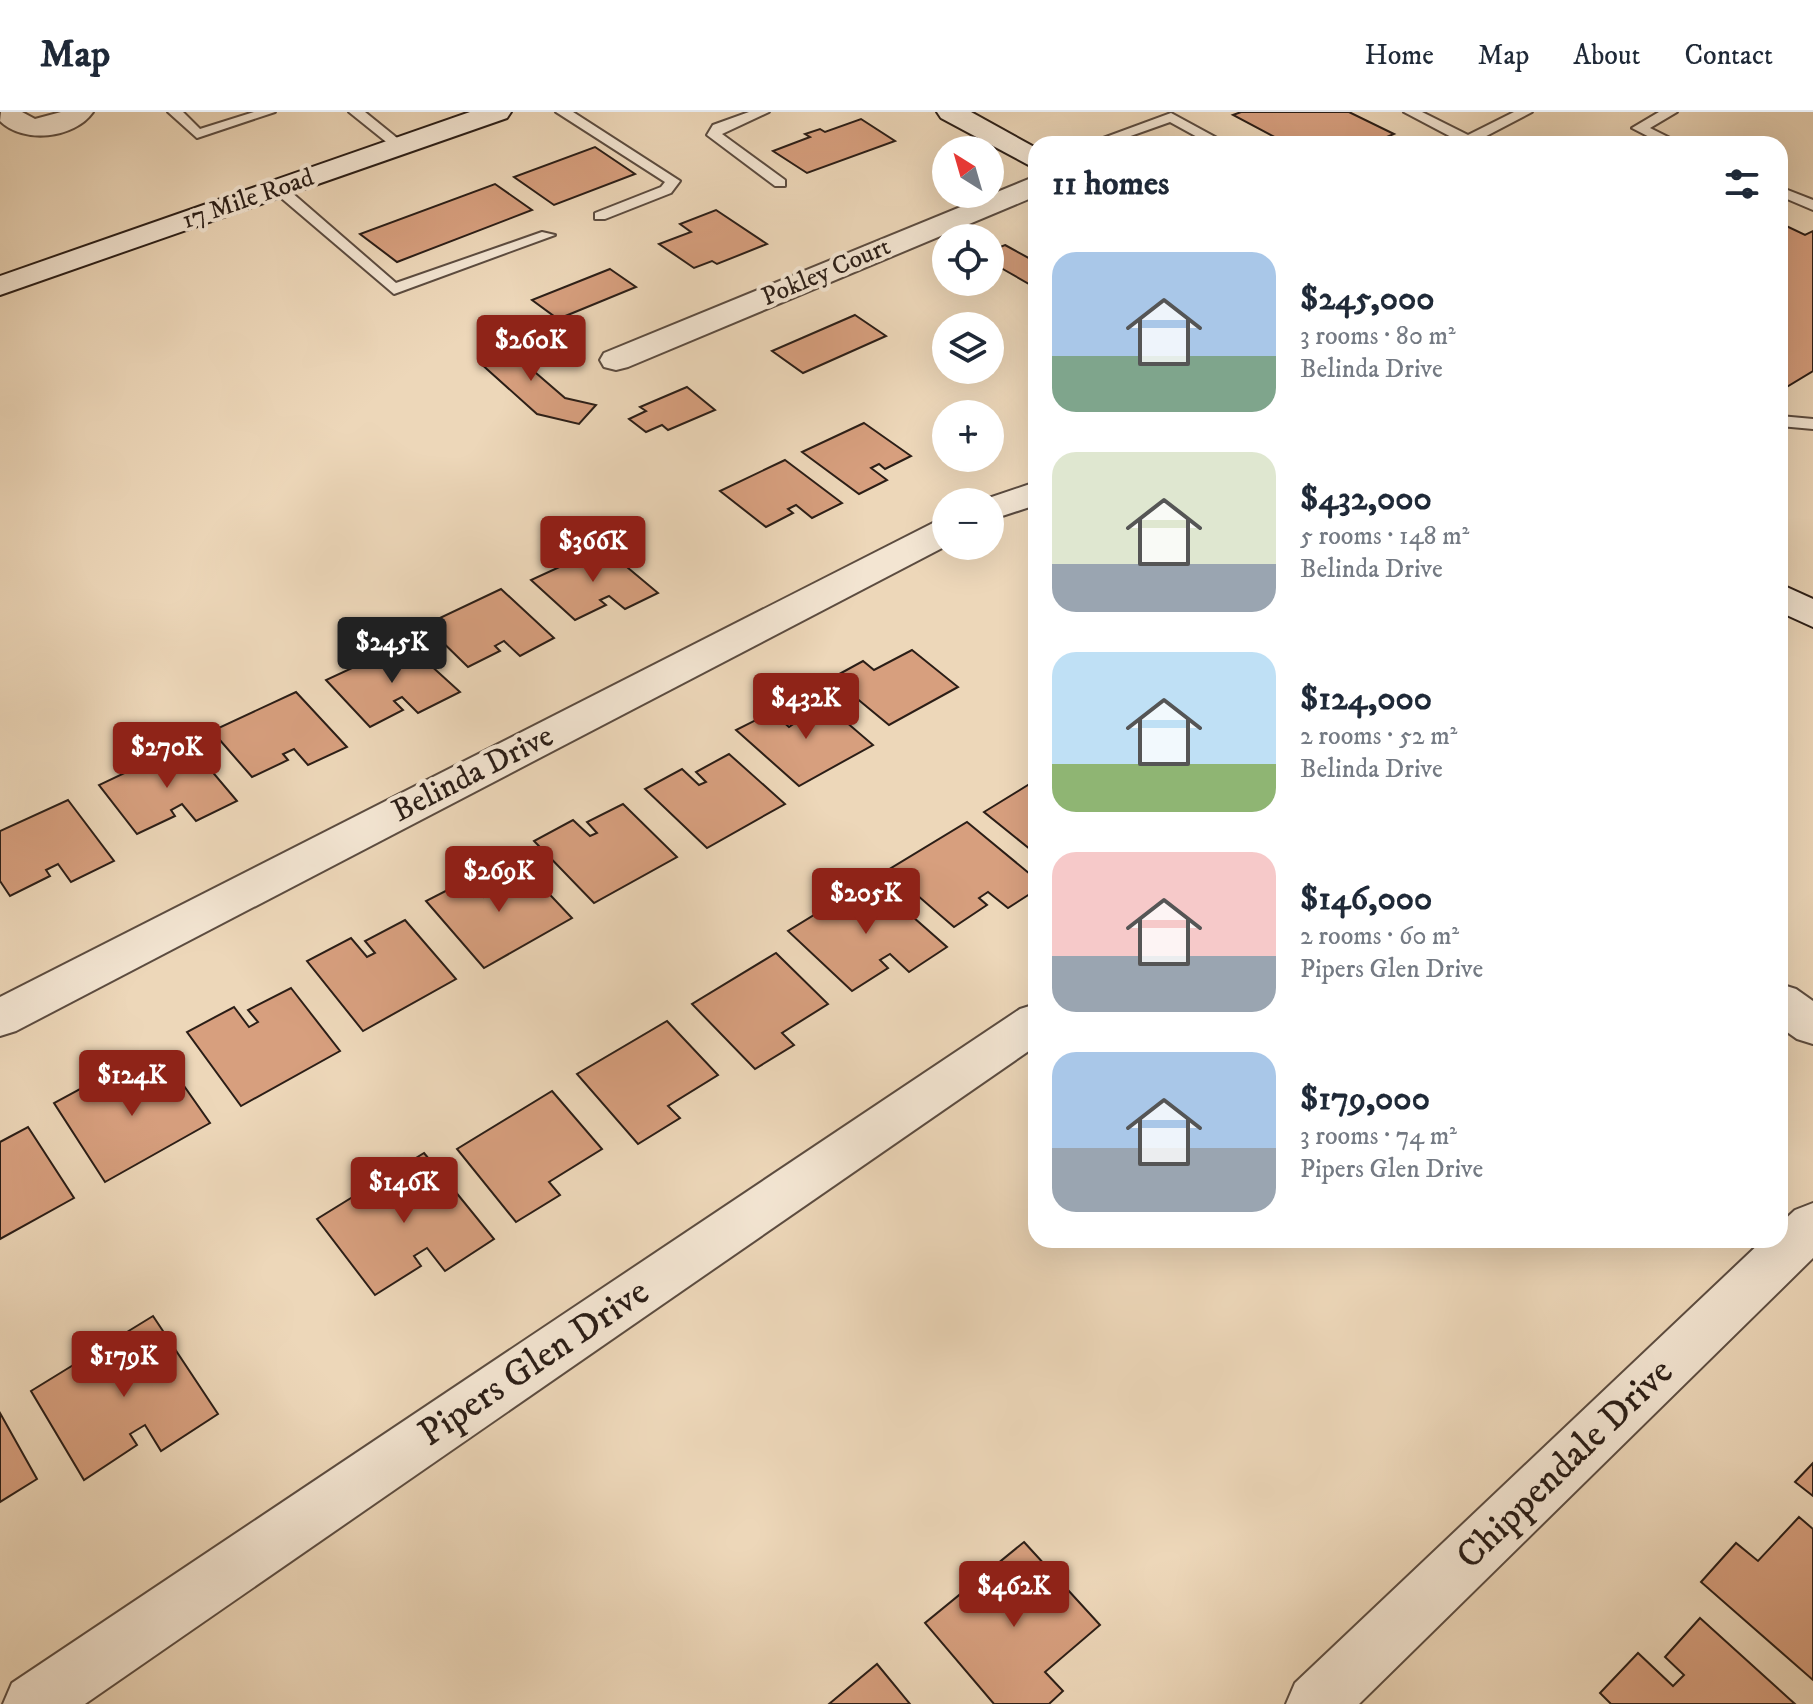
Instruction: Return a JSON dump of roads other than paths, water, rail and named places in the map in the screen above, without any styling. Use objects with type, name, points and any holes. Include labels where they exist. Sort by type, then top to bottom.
[{"type":"street","points":[[8,116],[20,124],[39,127],[61,123],[79,112]]},
{"type":"street","name":"17 Mile Road","points":[[0,286],[497,112]]},
{"type":"street","points":[[951,112],[1028,155]]},
{"type":"street","name":"Pokley Court","points":[[616,360],[1028,188]]},
{"type":"street","points":[[1004,502],[1028,494]]},
{"type":"street","name":"Belinda Drive","points":[[0,1018],[932,538]]},
{"type":"street","points":[[1788,1008],[1813,1026]]},
{"type":"street","name":"Pipers Glen Drive","points":[[33,1704],[1028,1027]]},
{"type":"street","name":"Chippendale Drive","points":[[1316,1704],[1813,1225]]},
{"type":"lane","points":[[175,112],[197,134],[268,112]]},
{"type":"lane","points":[[356,112],[400,146]]},
{"type":"lane","points":[[563,112],[673,181],[666,190],[600,216]]},
{"type":"lane","points":[[762,112],[718,128],[714,135],[780,183]]},
{"type":"lane","points":[[1113,136],[1167,114],[1192,112]]},
{"type":"lane","points":[[1411,112],[1453,136]]},
{"type":"lane","points":[[1476,136],[1525,112]]},
{"type":"lane","points":[[1657,136],[1639,128],[1670,112]]},
{"type":"lane","points":[[1167,114],[1207,136]]},
{"type":"lane","points":[[278,188],[394,289],[547,235]]},
{"type":"lane","points":[[1788,195],[1813,206]]},
{"type":"lane","points":[[1788,422],[1813,424]]}]
